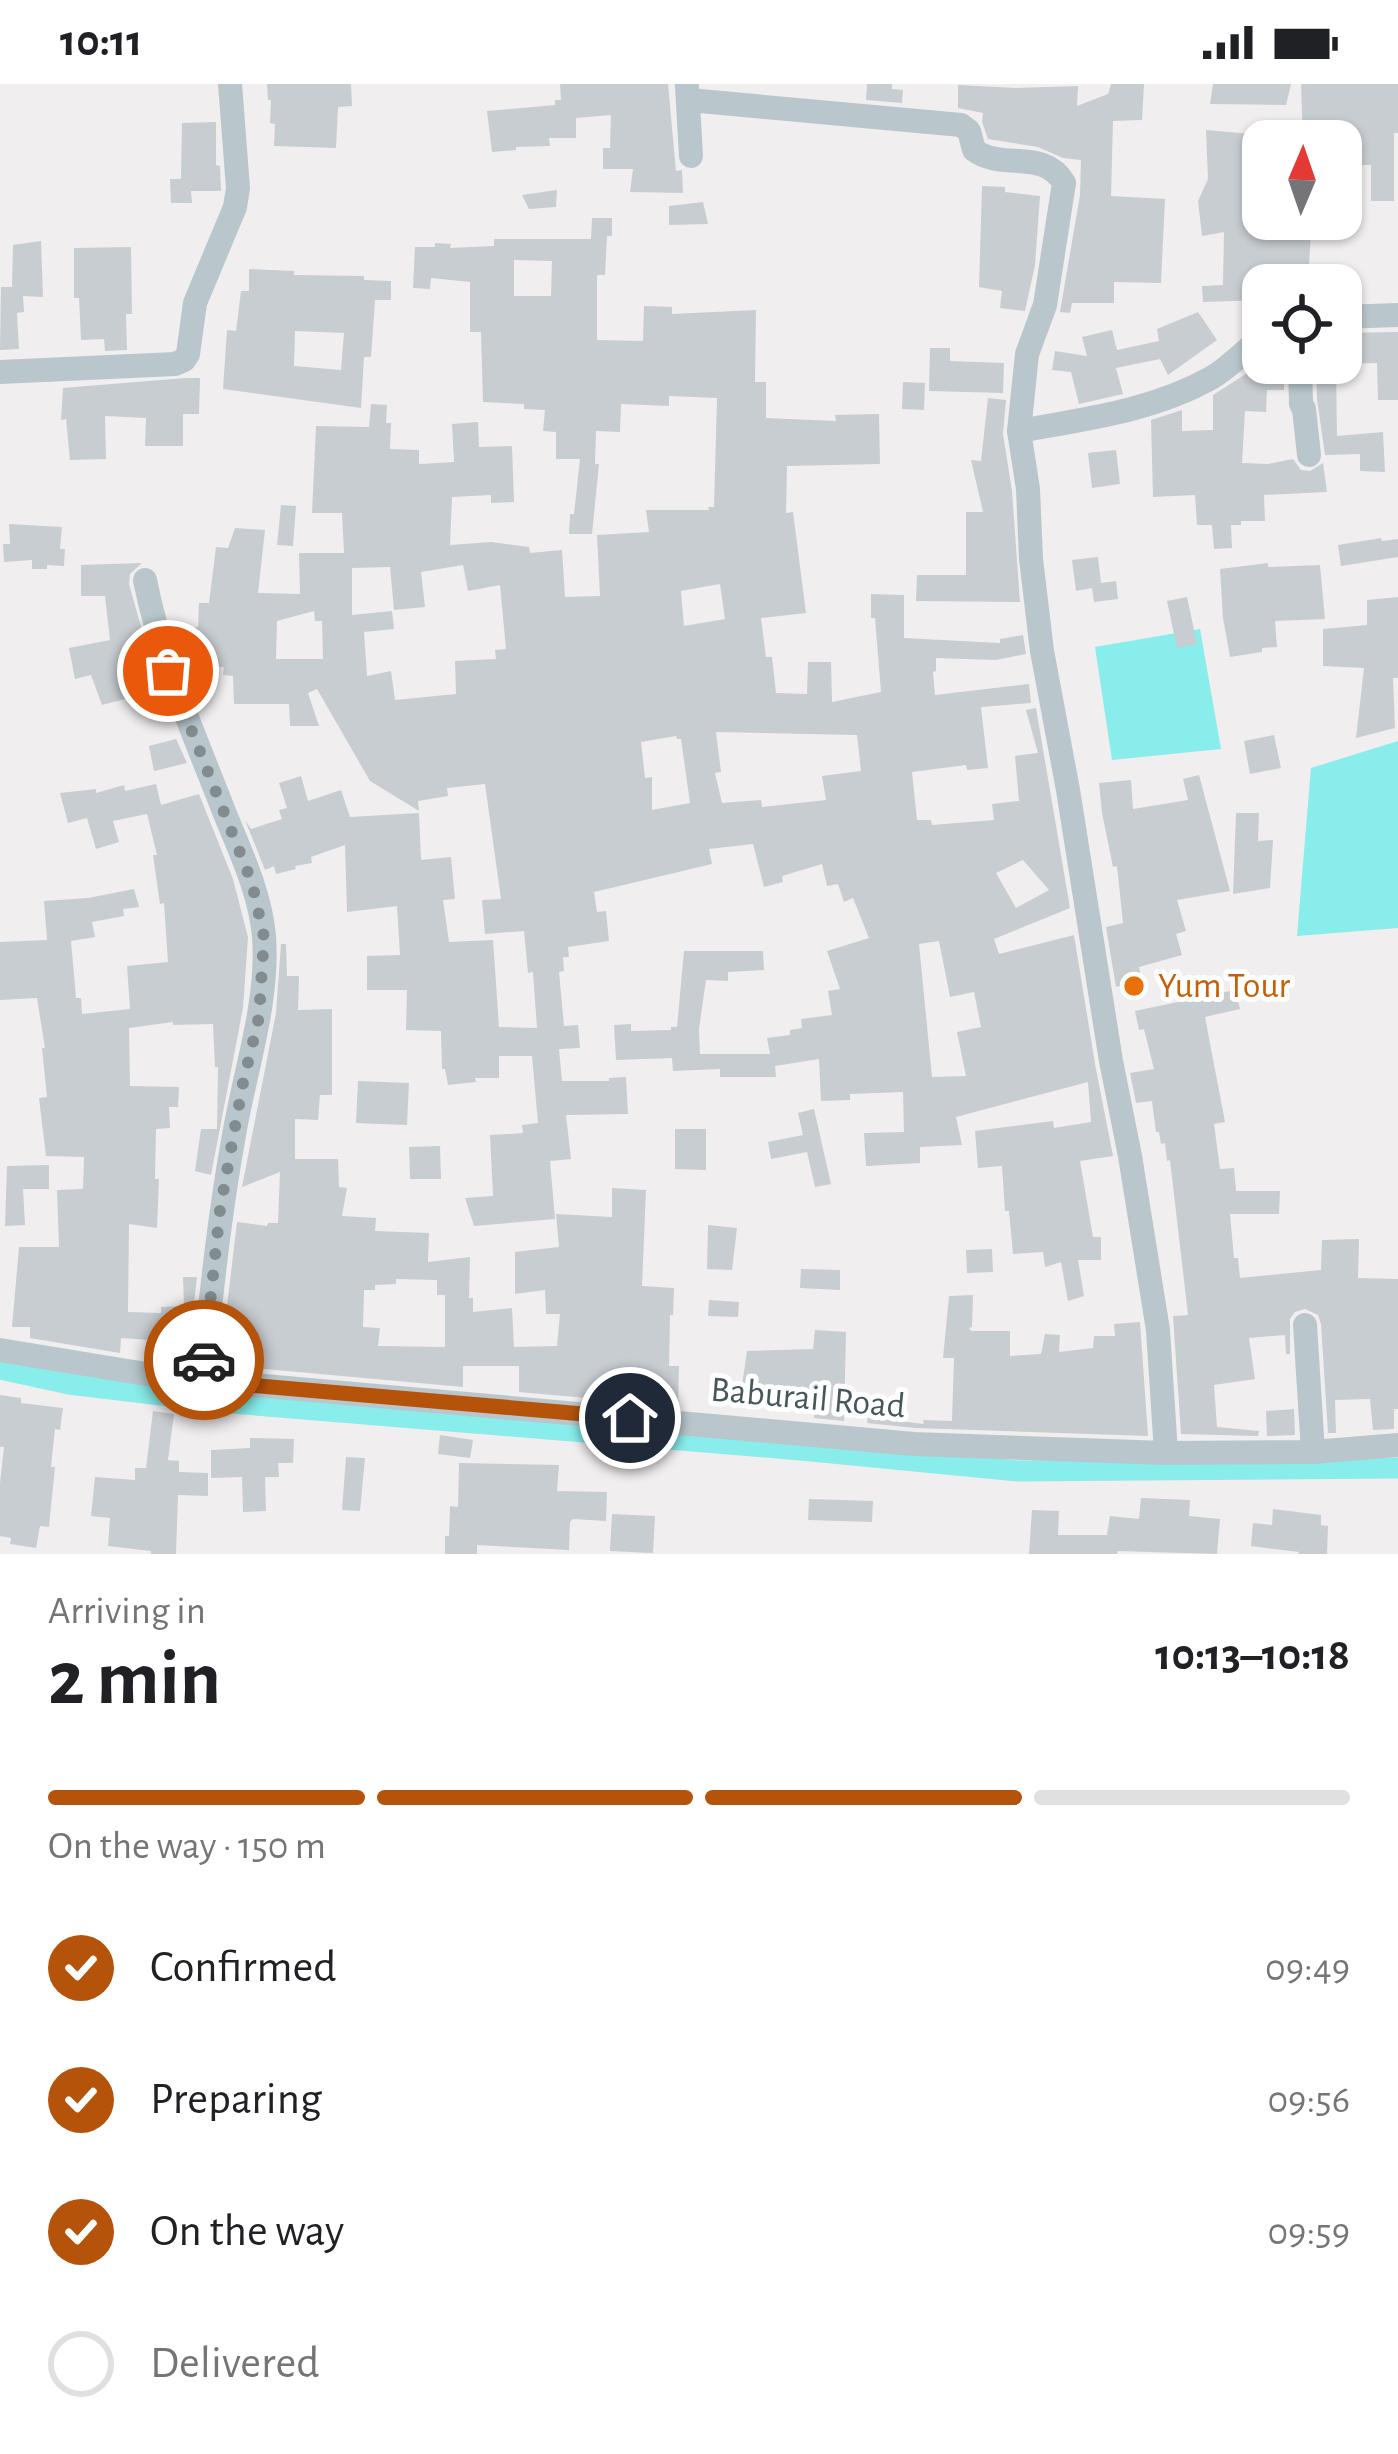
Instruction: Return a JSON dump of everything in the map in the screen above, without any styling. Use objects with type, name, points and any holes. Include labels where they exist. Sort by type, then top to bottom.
[{"type":"street","points":[[0,373],[184,361],[195,303],[235,207],[238,188],[230,84]]},
{"type":"street","points":[[691,156],[687,92],[961,125],[969,131],[974,150],[988,160],[1039,162],[1055,170],[1064,183],[1045,305],[1028,353],[1019,431],[1042,651],[1158,1330],[1166,1453]]},
{"type":"street","points":[[1362,316],[1398,315]]},
{"type":"street","points":[[1019,431],[1124,412],[1170,396],[1215,376],[1242,353]]},
{"type":"street","points":[[1301,384],[1310,455]]},
{"type":"street","points":[[145,580],[168,671],[252,883],[264,937],[259,1017],[220,1210],[202,1381]]},
{"type":"street","points":[[1305,1325],[1313,1452]]},
{"type":"street","name":"Baburail Road","points":[[0,1350],[202,1381],[914,1444],[1166,1453],[1313,1452],[1398,1444]]},
{"type":"water","points":[[1200,629],[1221,749],[1112,760],[1095,647]]},
{"type":"water","points":[[1398,741],[1398,928],[1297,936],[1311,768]]},
{"type":"building","points":[[267,84],[351,84],[352,106],[338,107],[336,148],[274,146]]},
{"type":"building","points":[[560,84],[668,84],[676,171],[682,170],[683,193],[630,192],[633,169],[603,169],[603,148],[610,148],[611,115],[576,118],[576,138],[549,138],[550,146],[492,152],[487,111],[555,105],[555,100],[561,100]]},
{"type":"building","points":[[867,84],[892,84],[892,89],[903,90],[902,103],[866,100]]},
{"type":"building","points":[[1111,84],[1144,84],[1142,120],[1113,121],[1111,196],[1165,199],[1161,283],[1114,282],[1114,303],[1072,303],[1070,313],[1060,312],[1080,195],[1081,160],[988,139],[983,113],[958,108],[958,85],[1078,86],[1077,106],[1108,94]]},
{"type":"building","points":[[1213,84],[1291,84],[1286,105],[1210,104]]},
{"type":"building","points":[[1301,84],[1398,84],[1394,201],[1371,201],[1371,165],[1362,165],[1362,120],[1302,120]]},
{"type":"building","points":[[216,122],[221,191],[191,191],[192,203],[171,203],[170,179],[181,179],[182,123]]},
{"type":"building","points":[[1206,130],[1242,133],[1242,240],[1310,240],[1309,264],[1242,264],[1242,301],[1203,302],[1202,286],[1223,285],[1224,232],[1202,236],[1198,201],[1208,179]]},
{"type":"building","points":[[982,186],[1040,196],[1035,265],[1025,311],[1000,308],[1002,291],[979,287]]},
{"type":"building","points":[[557,190],[556,207],[529,209],[522,195]]},
{"type":"building","points":[[703,202],[708,224],[669,225],[669,206]]},
{"type":"building","points":[[592,218],[612,218],[605,275],[597,275],[597,340],[643,341],[644,306],[672,307],[672,314],[756,310],[755,382],[766,382],[766,418],[836,421],[835,415],[879,414],[880,464],[787,466],[786,513],[793,512],[806,613],[761,618],[776,693],[807,694],[808,662],[831,662],[832,702],[881,692],[871,594],[904,595],[904,638],[1000,643],[1000,639],[1023,635],[1026,654],[996,660],[936,658],[935,695],[1029,684],[1031,703],[981,707],[988,768],[967,770],[966,765],[912,772],[917,820],[931,820],[932,825],[994,820],[992,804],[1019,801],[1015,756],[1038,753],[1026,710],[1036,708],[1070,908],[994,939],[999,954],[1074,935],[1113,1156],[1080,1161],[1093,1237],[1101,1237],[1101,1260],[1078,1260],[1084,1296],[1068,1301],[1061,1262],[1045,1267],[1043,1252],[1013,1254],[1002,1166],[978,1168],[975,1131],[1053,1121],[1054,1128],[1091,1122],[1088,1082],[956,1117],[962,1145],[920,1147],[920,1163],[866,1166],[864,1133],[904,1132],[903,1092],[850,1094],[850,1100],[821,1101],[819,1059],[775,1066],[776,1077],[720,1077],[720,1069],[673,1071],[672,1058],[616,1060],[614,1025],[631,1024],[631,1031],[677,1027],[684,951],[763,951],[764,970],[728,972],[728,981],[706,980],[700,1054],[770,1054],[767,1038],[790,1035],[790,1030],[802,1028],[801,1019],[832,1015],[828,991],[840,989],[827,951],[869,938],[853,898],[844,902],[838,884],[827,886],[822,864],[764,887],[753,844],[709,849],[712,864],[594,892],[597,912],[606,911],[609,941],[568,947],[569,957],[563,957],[564,971],[559,972],[564,1026],[578,1025],[580,1048],[559,1049],[562,1081],[626,1077],[628,1114],[566,1115],[571,1159],[550,1161],[555,1219],[474,1226],[465,1198],[493,1196],[490,1135],[523,1133],[522,1125],[538,1123],[532,1056],[499,1056],[499,1078],[448,1085],[442,1069],[441,1031],[406,1030],[407,990],[367,990],[367,956],[400,955],[397,906],[347,912],[345,845],[311,857],[312,863],[296,869],[276,874],[274,866],[265,870],[245,820],[251,829],[282,819],[279,810],[287,808],[279,783],[301,776],[308,801],[341,790],[350,817],[419,813],[421,860],[451,857],[455,899],[443,900],[449,942],[493,940],[499,1027],[537,1028],[524,931],[485,934],[482,900],[501,899],[485,784],[447,788],[448,796],[418,801],[419,811],[370,781],[317,689],[308,693],[319,726],[290,726],[289,704],[234,704],[233,676],[223,675],[224,667],[186,666],[186,627],[198,627],[199,603],[209,603],[216,547],[228,548],[235,528],[265,530],[258,593],[300,594],[299,553],[344,553],[342,513],[312,513],[316,426],[369,427],[371,404],[387,405],[390,449],[419,450],[419,464],[454,462],[452,424],[478,422],[479,447],[512,446],[514,502],[491,503],[491,495],[452,497],[450,545],[491,542],[529,547],[530,553],[562,550],[565,597],[600,596],[597,535],[649,532],[646,510],[714,507],[717,398],[669,396],[669,406],[621,404],[620,432],[596,431],[595,464],[599,464],[592,534],[569,534],[580,459],[556,459],[556,432],[543,431],[545,410],[483,402],[481,332],[470,332],[470,282],[431,278],[430,289],[413,288],[415,247],[435,247],[435,243],[451,244],[450,248],[494,246],[494,239],[591,239]],"holes":[[[514,260],[552,261],[551,296],[514,296]],[[463,565],[468,591],[500,585],[506,649],[495,650],[496,659],[455,661],[456,694],[395,700],[391,671],[367,676],[364,632],[394,629],[392,611],[352,615],[352,568],[390,567],[394,610],[425,607],[421,572]],[[720,584],[725,619],[684,626],[681,591]],[[314,611],[315,621],[322,621],[323,659],[276,659],[277,621]],[[716,732],[857,735],[861,771],[822,776],[826,800],[762,807],[761,800],[722,803],[715,773],[721,772]],[[681,739],[690,803],[652,810],[652,777],[645,778],[641,742]],[[1023,860],[1049,890],[1016,908],[996,873]],[[939,941],[950,997],[974,992],[981,1027],[957,1032],[966,1076],[932,1077],[919,944]]]},
{"type":"building","points":[[41,241],[43,297],[23,296],[24,312],[17,313],[19,349],[0,350],[1,287],[12,287],[13,245]]},
{"type":"building","points":[[131,247],[127,350],[105,351],[104,339],[81,340],[79,298],[74,298],[74,248]]},
{"type":"building","points":[[249,269],[391,281],[391,300],[375,300],[361,408],[223,389],[227,330],[236,331],[241,291],[249,291]],"holes":[[[295,331],[344,333],[341,370],[294,366]]]},
{"type":"building","points":[[1198,312],[1217,340],[1168,375],[1160,359],[1116,368],[1123,394],[1079,404],[1071,372],[1052,370],[1055,351],[1087,356],[1082,337],[1112,330],[1117,350],[1159,341],[1157,329]]},
{"type":"building","points":[[1398,332],[1398,400],[1378,400],[1377,363],[1362,363],[1362,333]]},
{"type":"building","points":[[930,348],[950,348],[950,361],[1004,363],[1003,393],[929,391]]},
{"type":"building","points":[[1242,376],[1242,384],[1284,384],[1284,390],[1267,390],[1266,412],[1245,411],[1242,463],[1293,459],[1301,470],[1310,471],[1323,463],[1327,492],[1264,495],[1265,521],[1231,525],[1232,548],[1214,549],[1212,525],[1197,525],[1195,495],[1153,497],[1151,420],[1182,410],[1182,431],[1213,430],[1213,395]]},
{"type":"building","points":[[200,378],[199,414],[183,414],[183,446],[145,446],[146,418],[105,416],[106,459],[70,460],[66,419],[61,420],[63,388]]},
{"type":"building","points":[[903,382],[925,383],[924,410],[902,409]]},
{"type":"building","points":[[1317,384],[1336,384],[1337,436],[1383,432],[1385,472],[1360,471],[1360,454],[1325,455]]},
{"type":"building","points":[[988,398],[1006,400],[1003,434],[1020,602],[916,601],[917,575],[966,575],[966,512],[983,512],[971,460],[981,461]]},
{"type":"building","points":[[1116,450],[1120,484],[1092,488],[1088,453]]},
{"type":"building","points":[[281,505],[296,506],[293,546],[277,545]]},
{"type":"building","points":[[9,524],[62,527],[64,566],[32,569],[32,560],[4,562],[3,544],[10,544]]},
{"type":"building","points":[[1398,539],[1398,557],[1341,566],[1338,545]]},
{"type":"building","points":[[1098,557],[1101,583],[1116,581],[1118,599],[1094,602],[1092,588],[1076,591],[1072,560]]},
{"type":"building","points":[[142,563],[130,574],[129,584],[159,690],[102,705],[91,675],[75,679],[69,648],[110,640],[105,596],[81,596],[81,565]]},
{"type":"building","points":[[1268,563],[1268,567],[1320,565],[1325,619],[1275,621],[1277,647],[1230,657],[1220,569]]},
{"type":"building","points":[[1187,597],[1197,644],[1177,648],[1167,601]]},
{"type":"building","points":[[1398,597],[1395,728],[1356,738],[1364,668],[1323,666],[1323,629],[1367,625],[1367,600]]},
{"type":"building","points":[[1274,735],[1281,768],[1250,774],[1244,741]]},
{"type":"building","points":[[176,739],[187,763],[154,771],[149,746]]},
{"type":"building","points":[[1199,775],[1230,891],[1177,900],[1186,931],[1176,934],[1182,955],[1139,967],[1142,981],[1116,987],[1106,927],[1123,923],[1117,866],[1113,867],[1099,783],[1131,780],[1133,809],[1188,800],[1183,779]]},
{"type":"building","points":[[156,784],[161,805],[199,794],[233,879],[248,937],[243,1008],[211,1175],[195,1171],[201,1129],[217,1129],[213,1024],[173,1022],[129,1028],[130,1086],[179,1087],[178,1107],[169,1107],[170,1128],[156,1129],[157,1228],[129,1224],[128,1312],[161,1313],[161,1307],[184,1306],[183,1277],[197,1277],[190,1340],[183,1340],[182,1362],[164,1360],[165,1341],[121,1338],[120,1353],[30,1338],[30,1327],[12,1327],[19,1247],[59,1247],[57,1190],[83,1189],[84,1157],[46,1156],[39,1098],[47,1097],[45,1048],[37,998],[0,1000],[0,942],[47,940],[44,901],[134,889],[139,907],[123,909],[124,916],[92,922],[95,937],[71,941],[82,1014],[130,1009],[127,966],[168,962],[164,903],[160,904],[153,855],[157,855],[147,814],[113,821],[119,842],[96,849],[87,818],[68,823],[60,793],[96,789],[96,793],[124,785],[125,791]]},
{"type":"building","points":[[1236,813],[1259,813],[1258,841],[1273,840],[1270,888],[1233,894]]},
{"type":"building","points":[[281,944],[286,944],[287,976],[299,976],[298,1010],[332,1009],[332,1095],[320,1095],[318,1120],[295,1119],[295,1159],[338,1159],[339,1187],[347,1188],[342,1216],[376,1218],[375,1231],[429,1233],[428,1262],[470,1257],[473,1312],[512,1308],[514,1347],[557,1346],[560,1314],[546,1314],[545,1290],[515,1294],[515,1252],[559,1247],[556,1214],[612,1217],[612,1188],[646,1190],[642,1286],[674,1288],[669,1366],[679,1366],[678,1406],[519,1392],[519,1366],[463,1366],[463,1387],[220,1365],[237,1222],[278,1223],[280,1172],[242,1187],[276,1013]],"holes":[[[396,1279],[437,1280],[437,1295],[445,1295],[445,1347],[378,1346],[380,1328],[363,1327],[364,1290],[396,1284]]]},
{"type":"building","points":[[1235,990],[1240,1009],[1205,1017],[1225,1122],[1214,1124],[1220,1169],[1234,1168],[1236,1191],[1280,1191],[1279,1214],[1230,1214],[1240,1278],[1321,1270],[1322,1240],[1359,1239],[1358,1278],[1398,1279],[1394,1429],[1373,1430],[1370,1399],[1335,1400],[1336,1433],[1328,1433],[1321,1324],[1318,1315],[1305,1309],[1290,1319],[1290,1354],[1286,1354],[1285,1335],[1249,1338],[1255,1379],[1214,1385],[1217,1427],[1259,1431],[1258,1436],[1181,1434],[1173,1316],[1188,1315],[1170,1160],[1156,1132],[1152,1101],[1136,1103],[1130,1073],[1154,1069],[1135,1011]]},
{"type":"building","points":[[358,1081],[409,1083],[407,1125],[356,1123]]},
{"type":"building","points":[[814,1109],[831,1184],[815,1187],[807,1152],[771,1159],[768,1142],[803,1135],[798,1113]]},
{"type":"building","points":[[675,1129],[706,1129],[706,1170],[675,1169]]},
{"type":"building","points":[[440,1146],[441,1179],[410,1179],[409,1147]]},
{"type":"building","points":[[49,1165],[49,1189],[23,1189],[25,1225],[5,1226],[7,1166]]},
{"type":"building","points":[[708,1225],[737,1228],[732,1270],[707,1269]]},
{"type":"building","points":[[992,1249],[993,1272],[967,1273],[966,1250]]},
{"type":"building","points":[[801,1269],[840,1270],[840,1290],[800,1288]]},
{"type":"building","points":[[973,1295],[969,1328],[1010,1331],[1010,1356],[1041,1354],[1045,1334],[1060,1335],[1059,1352],[1093,1348],[1094,1336],[1115,1336],[1114,1324],[1140,1322],[1148,1436],[867,1423],[868,1417],[924,1424],[923,1420],[952,1421],[954,1358],[943,1358],[949,1296]]},
{"type":"building","points":[[709,1300],[739,1302],[738,1317],[708,1316]]},
{"type":"building","points":[[815,1330],[846,1332],[844,1421],[814,1418],[814,1398],[741,1392],[747,1351],[813,1349]]},
{"type":"building","points":[[0,1395],[63,1408],[60,1430],[55,1429],[49,1527],[40,1526],[36,1548],[10,1544],[11,1538],[0,1536],[4,1447],[0,1447]]},
{"type":"building","points":[[1294,1409],[1295,1435],[1267,1436],[1266,1411]]},
{"type":"building","points":[[153,1411],[174,1414],[168,1460],[179,1461],[179,1472],[208,1473],[208,1496],[178,1495],[176,1554],[108,1546],[110,1518],[91,1516],[95,1477],[135,1480],[135,1468],[146,1468]]},
{"type":"building","points":[[440,1435],[473,1440],[470,1458],[438,1454]]},
{"type":"building","points":[[250,1438],[294,1439],[293,1463],[278,1463],[279,1477],[265,1477],[266,1511],[243,1512],[242,1477],[211,1478],[211,1450],[250,1448]]},
{"type":"building","points":[[346,1457],[365,1458],[360,1511],[342,1510]]},
{"type":"building","points":[[459,1463],[559,1465],[557,1491],[607,1492],[606,1521],[573,1519],[569,1550],[477,1545],[477,1554],[445,1554],[450,1506],[458,1507]]},
{"type":"building","points":[[1141,1498],[1190,1500],[1189,1516],[1220,1519],[1217,1554],[1029,1554],[1032,1510],[1059,1511],[1058,1535],[1107,1535],[1110,1516],[1139,1519]]},
{"type":"building","points":[[809,1499],[873,1501],[872,1522],[808,1520]]},
{"type":"building","points":[[1273,1509],[1321,1515],[1321,1525],[1328,1526],[1327,1554],[1251,1546],[1253,1523],[1272,1525]]},
{"type":"building","points":[[612,1514],[655,1516],[653,1553],[610,1551]]},
{"type":"waterway","points":[[0,1369],[69,1384],[219,1402],[1018,1471],[1398,1468]]},
{"type":"way so far","points":[[168,671],[252,883],[264,937],[259,1017],[220,1210],[204,1360]]},
{"type":"place","name":"Yum Tour","points":[[1134,986]]},
{"type":"route","points":[[204,1360],[202,1381],[630,1418]]}]
